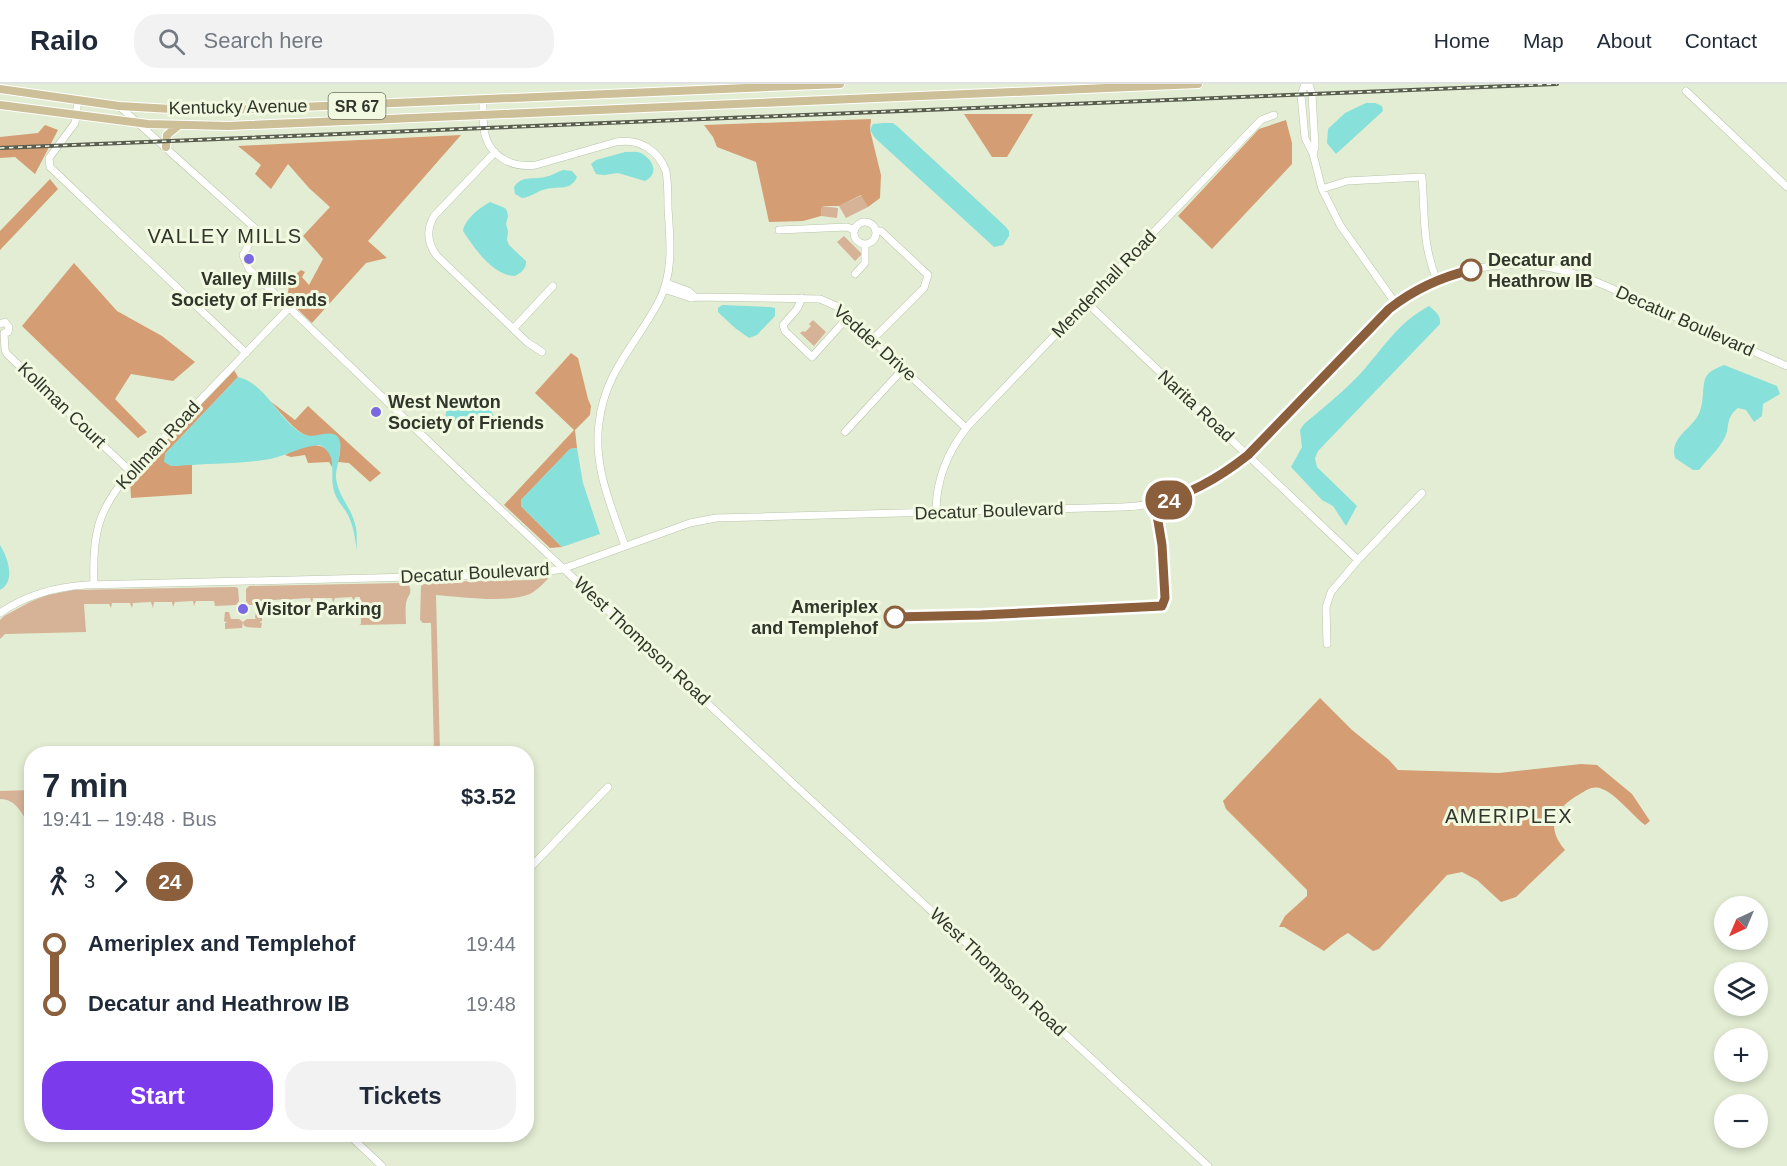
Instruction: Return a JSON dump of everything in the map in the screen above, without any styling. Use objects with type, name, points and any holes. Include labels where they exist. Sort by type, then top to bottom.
[{"type":"main road","name":"Kentucky Avenue","points":[[0,89],[119,106],[225,111],[840,84]]},
{"type":"main road","name":"Kentucky Avenue","points":[[0,105],[139,123],[178,126],[249,125],[1198,84]]},
{"type":"main road","points":[[166,147],[167,135],[178,126]]},
{"type":"street","points":[[1307,84],[1312,94],[1315,147],[1313,154],[1322,189],[1340,225],[1396,304]]},
{"type":"street","points":[[1686,91],[1787,187]]},
{"type":"street","points":[[78,100],[73,127],[49,158],[48,164],[51,170],[246,353]]},
{"type":"street","points":[[483,100],[486,138],[495,152],[513,164],[528,166],[620,141],[639,143],[650,149],[662,162],[667,177],[671,254],[665,286],[654,309],[614,371],[606,390],[600,415],[597,443],[600,470],[625,546]]},
{"type":"street","name":"West Thompson Road","points":[[119,106],[257,231],[245,250],[244,260],[249,269],[798,788],[1208,1166]]},
{"type":"street","name":"Mendenhall Road","points":[[936,513],[938,485],[944,464],[951,449],[966,428],[1261,120],[1274,114]]},
{"type":"street","points":[[495,152],[435,215],[429,228],[429,242],[437,256],[513,329],[542,352]]},
{"type":"street","points":[[1322,189],[1347,181],[1422,177],[1427,255],[1437,281]]},
{"type":"street","points":[[867,222],[873,225],[876,231],[874,238],[865,244],[856,240],[854,230],[858,224],[867,222]]},
{"type":"street","points":[[779,230],[847,226],[854,230]]},
{"type":"street","points":[[872,340],[924,288],[928,275],[881,231],[876,231]]},
{"type":"street","points":[[855,274],[865,263],[865,244]]},
{"type":"street","name":"Decatur Boulevard","points":[[94,585],[521,574],[564,568],[690,523],[716,518],[1145,505],[1173,498],[1204,486],[1229,471],[1248,455],[1383,315],[1412,293],[1462,272],[1498,266],[1529,266],[1560,270],[1589,279],[1787,366]]},
{"type":"street","points":[[513,329],[553,286]]},
{"type":"street","name":"Vedder Drive","points":[[665,286],[688,291],[695,297],[802,298],[830,302],[966,428]]},
{"type":"street","points":[[802,298],[797,309],[783,325],[785,331],[812,357],[848,318]]},
{"type":"street","name":"Narita Road","points":[[1086,302],[1358,560]]},
{"type":"street","name":"Kollman Road","points":[[94,585],[95,536],[110,499],[131,472],[290,308]]},
{"type":"street","name":"Kollman Court","points":[[0,324],[5,322],[9,326],[9,331],[2,333],[7,354],[131,472]]},
{"type":"street","points":[[845,432],[903,369]]},
{"type":"street","points":[[1327,644],[1326,607],[1333,590],[1358,560],[1422,493]]},
{"type":"street","points":[[0,613],[22,600],[52,590],[94,585]]},
{"type":"street","points":[[534,864],[608,787]]},
{"type":"street","points":[[356,1142],[382,1166]]},
{"type":"shaded area","points":[[964,114],[1033,114],[1007,157],[992,157]]},
{"type":"shaded area","points":[[871,119],[870,130],[881,175],[880,198],[868,207],[861,195],[839,206],[822,206],[821,216],[803,221],[769,222],[756,162],[717,147],[704,125]]},
{"type":"shaded area","points":[[1286,120],[1292,143],[1292,164],[1212,249],[1178,216],[1259,129]]},
{"type":"shaded area","points":[[45,125],[58,130],[35,174],[15,157],[0,158],[0,137],[38,133]]},
{"type":"shaded area","points":[[461,135],[368,241],[387,258],[366,263],[312,323],[287,299],[290,279],[301,270],[305,272],[302,277],[309,285],[323,259],[303,236],[330,207],[288,164],[271,189],[255,174],[261,165],[238,146]]},
{"type":"shaded area","points":[[50,179],[58,189],[0,250],[0,231]]},
{"type":"shaded area","points":[[862,195],[868,207],[846,218],[839,206]]},
{"type":"shaded area","points":[[822,206],[838,208],[837,218],[821,216]]},
{"type":"shaded area","points":[[844,236],[862,254],[855,261],[837,242]]},
{"type":"shaded area","points":[[74,263],[117,311],[162,336],[195,362],[173,381],[131,374],[115,399],[147,432],[138,438],[22,326]]},
{"type":"shaded area","points":[[813,320],[826,332],[814,346],[800,333],[805,332],[811,326],[809,324]]},
{"type":"shaded area","points":[[571,353],[578,358],[591,406],[590,415],[575,430],[577,448],[570,449],[521,500],[521,506],[562,547],[550,548],[504,505],[574,430],[535,393]]},
{"type":"shaded area","points":[[234,370],[238,377],[165,454],[171,466],[192,464],[192,494],[131,498],[130,478]]},
{"type":"shaded area","points":[[270,401],[295,420],[308,406],[381,473],[370,482],[349,463],[338,462],[340,453],[337,437],[304,434],[293,426]]},
{"type":"shaded area","points":[[311,445],[327,449],[333,458],[332,467],[329,462],[308,463],[305,455],[291,457],[285,455],[298,448]]},
{"type":"shaded area","points":[[549,577],[533,592],[506,599],[436,595],[440,746],[434,746],[431,623],[423,623],[420,620],[421,586],[428,582],[535,580]]},
{"type":"shaded area","points":[[401,583],[409,585],[410,588],[406,606],[406,624],[359,625],[361,624],[360,597],[355,597],[354,602],[352,597],[335,598],[333,603],[332,598],[313,598],[312,604],[310,598],[292,599],[291,604],[289,599],[272,600],[270,605],[249,605],[246,601],[246,589],[249,586]]},
{"type":"shaded area","points":[[238,588],[239,601],[236,605],[215,606],[214,601],[196,601],[194,606],[193,601],[175,602],[173,607],[172,602],[154,602],[153,608],[151,602],[133,603],[132,608],[130,603],[112,603],[111,608],[109,604],[84,604],[86,632],[5,634],[0,639],[0,620],[4,616],[48,595],[73,590]]},
{"type":"shaded area","points":[[262,611],[262,621],[259,622],[262,623],[261,628],[244,626],[243,622],[247,619],[257,619],[255,618],[256,612]]},
{"type":"shaded area","points":[[225,612],[229,612],[231,619],[239,619],[243,622],[242,628],[225,629],[225,623],[227,623],[224,621]]},
{"type":"shaded area","points":[[1320,698],[1352,730],[1398,770],[1499,773],[1581,764],[1597,765],[1632,794],[1650,821],[1645,825],[1607,792],[1599,788],[1590,788],[1565,805],[1556,818],[1555,833],[1565,850],[1516,897],[1501,902],[1477,880],[1462,872],[1447,875],[1379,949],[1373,951],[1348,933],[1324,951],[1284,927],[1279,927],[1285,916],[1307,896],[1307,890],[1226,809],[1223,801]]},
{"type":"shaded area","points":[[24,790],[24,816],[11,802],[0,799],[0,791]]},
{"type":"water","points":[[1366,103],[1382,106],[1383,111],[1336,154],[1327,143],[1328,129],[1345,113]]},
{"type":"water","points":[[893,123],[897,126],[1005,226],[1009,231],[1009,236],[1003,245],[994,247],[875,138],[870,130],[873,124]]},
{"type":"water","points":[[625,152],[639,152],[649,159],[653,167],[652,175],[645,181],[618,173],[596,174],[591,164],[596,160]]},
{"type":"water","points":[[563,170],[572,171],[577,177],[568,186],[546,189],[522,198],[515,194],[514,187],[520,181],[540,178]]},
{"type":"water","points":[[490,202],[507,211],[507,240],[509,245],[526,261],[526,266],[515,276],[499,271],[485,260],[463,231],[473,214]]},
{"type":"water","points":[[722,305],[775,308],[775,316],[757,335],[749,338],[718,312],[718,308]]},
{"type":"water","points":[[1429,306],[1439,316],[1440,324],[1318,451],[1315,458],[1317,467],[1357,506],[1346,526],[1333,506],[1322,500],[1291,467],[1302,447],[1300,430],[1360,374],[1399,329]]},
{"type":"water","points":[[1724,365],[1777,386],[1780,394],[1763,404],[1762,416],[1754,422],[1746,410],[1738,408],[1729,419],[1726,435],[1719,447],[1699,470],[1693,470],[1675,458],[1674,450],[1679,438],[1693,423],[1700,411],[1706,376]]},
{"type":"water","points":[[238,377],[248,381],[265,394],[286,420],[303,434],[312,436],[331,434],[338,437],[340,451],[336,478],[356,527],[357,551],[350,520],[334,491],[330,454],[320,445],[259,461],[176,466],[164,462],[165,454]]},
{"type":"water","points":[[455,401],[487,407],[494,417],[483,421],[453,422],[448,425],[445,421],[446,414],[450,405]]},
{"type":"water","points":[[577,448],[583,483],[600,534],[562,547],[521,506],[521,500],[570,449]]},
{"type":"water","points":[[0,545],[6,556],[9,575],[5,586],[0,590]]},
{"type":"railway","points":[[0,148],[1557,84]]},
{"type":"bus line","name":"24","points":[[895,617],[1162,606],[1165,598],[1162,545],[1155,503],[1191,492],[1229,471],[1248,455],[1389,309],[1412,293],[1434,282],[1471,270]]},
{"type":"place","name":"Valley Mills Society of Friends","points":[[249,259]]},
{"type":"place","name":"Decatur and Heathrow IB","points":[[1471,270]]},
{"type":"place","name":"West Newton Society of Friends","points":[[376,412]]},
{"type":"place","name":"Visitor Parking","points":[[243,609]]},
{"type":"place","name":"Ameriplex and Templehof","points":[[895,617]]},
{"type":"district","name":"VALLEY MILLS","points":[[225,236]]},
{"type":"district","name":"AMERIPLEX","points":[[1509,816]]}]
